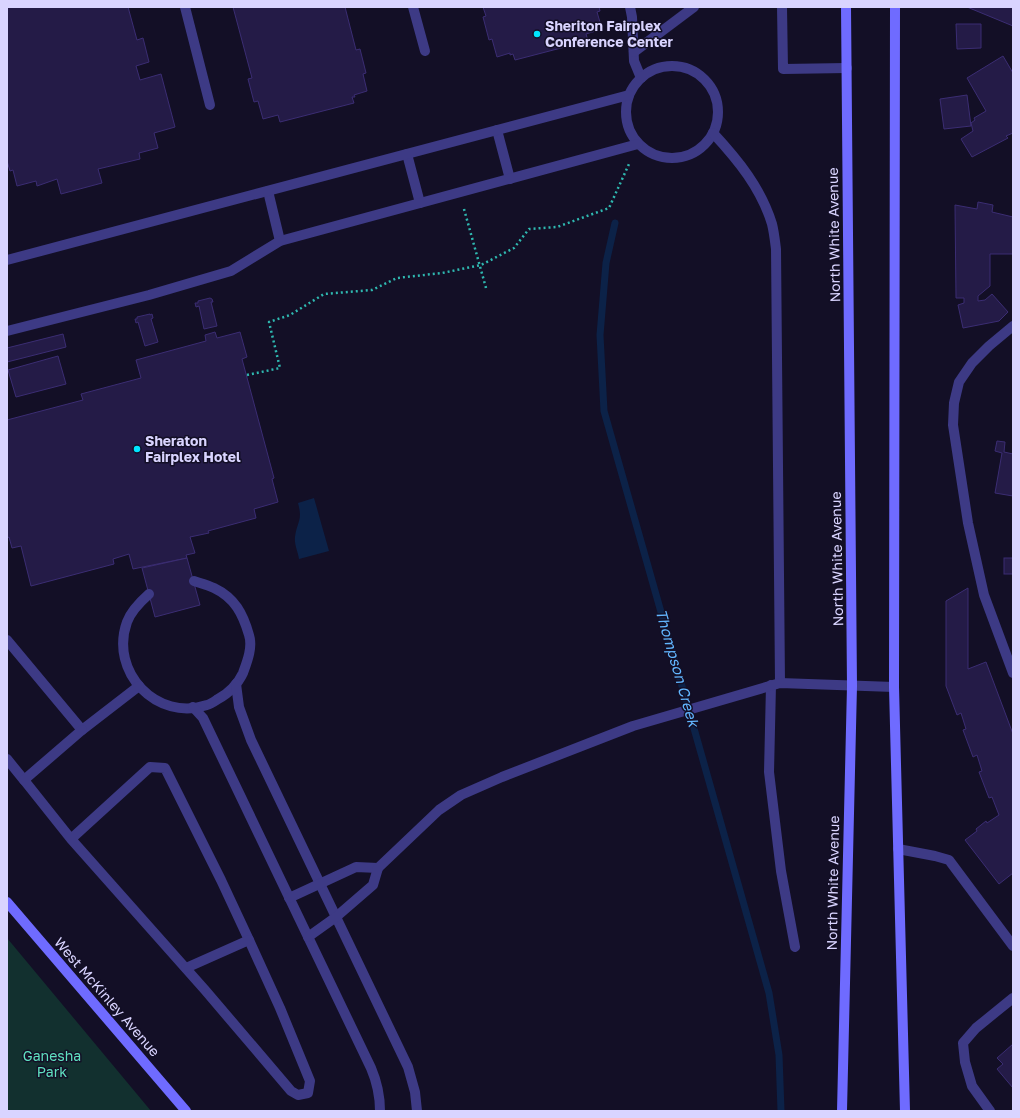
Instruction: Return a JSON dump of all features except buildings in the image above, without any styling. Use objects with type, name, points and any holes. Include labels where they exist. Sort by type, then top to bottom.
[{"type":"main road","name":"North White Avenue","points":[[842,1111],[852,686],[846,7]]},
{"type":"main road","points":[[895,7],[894,687],[905,1111]]},
{"type":"main road","name":"West McKinley Avenue","points":[[7,902],[186,1111]]},
{"type":"street","points":[[185,7],[210,105]]},
{"type":"street","points":[[413,7],[425,51]]},
{"type":"street","points":[[630,7],[634,61],[641,78]]},
{"type":"street","points":[[634,52],[694,7]]},
{"type":"street","points":[[782,7],[783,69],[847,68]]},
{"type":"street","points":[[670,66],[686,68],[700,76],[711,88],[717,102],[718,118],[713,133],[705,144],[694,153],[682,158],[666,158],[651,153],[638,144],[626,121],[626,108],[629,95],[641,78],[655,70],[670,66]]},
{"type":"street","points":[[7,260],[629,95]]},
{"type":"street","points":[[497,130],[510,179]]},
{"type":"street","points":[[713,133],[729,149],[747,172],[761,198],[772,224],[776,249],[776,684],[769,772],[781,871],[795,947]]},
{"type":"street","points":[[7,332],[149,295],[231,271],[280,241],[638,144]]},
{"type":"street","points":[[407,154],[420,203]]},
{"type":"street","points":[[268,191],[280,241]]},
{"type":"street","points":[[1013,326],[989,346],[972,363],[959,382],[954,403],[953,425],[968,522],[984,595],[1013,672]]},
{"type":"street","points":[[149,594],[138,604],[127,622],[123,642],[125,662],[134,681],[148,695],[166,705],[187,708],[207,705],[226,695],[240,679],[248,660],[250,638],[244,618],[232,600],[214,588],[194,581]]},
{"type":"street","points":[[7,640],[82,730]]},
{"type":"street","points":[[236,684],[239,708],[251,740],[408,1067],[415,1092],[417,1111]]},
{"type":"street","points":[[308,937],[336,917],[373,885],[378,868],[429,819],[461,795],[618,731],[657,718],[776,684],[894,687]]},
{"type":"street","points":[[24,780],[82,730],[139,686]]},
{"type":"street","points":[[193,707],[203,718],[371,1068],[377,1082],[380,1111]]},
{"type":"street","points":[[7,759],[71,839],[186,968],[291,1091],[298,1095],[308,1094],[310,1081],[280,1008],[221,880],[165,768],[150,767],[71,839]]},
{"type":"street","points":[[898,849],[949,860],[1013,946]]},
{"type":"street","points":[[289,898],[356,867],[378,868]]},
{"type":"street","points":[[186,968],[249,940]]},
{"type":"street","points":[[990,1111],[972,1086],[965,1062],[962,1043],[976,1028],[1013,998]]},
{"type":"path","points":[[247,375],[280,368],[269,322],[290,315],[324,294],[372,290],[397,278],[442,273],[480,265],[514,248],[529,229],[557,227],[609,208],[638,144]]},
{"type":"path","points":[[460,192],[486,288]]},
{"type":"green space","name":"Ganesha Park","points":[[7,938],[151,1111],[7,1111]]},
{"type":"water","points":[[314,498],[329,551],[299,559],[295,540],[300,517],[298,503]]},
{"type":"waterway","name":"Thompson Creek","points":[[615,223],[606,263],[600,335],[604,411],[769,993],[779,1055],[781,1111]]},
{"type":"place","name":"Sheriton Fairplex Conference Center","points":[[537,34]]},
{"type":"place","name":"Sheraton Fairplex Hotel","points":[[137,449]]}]
